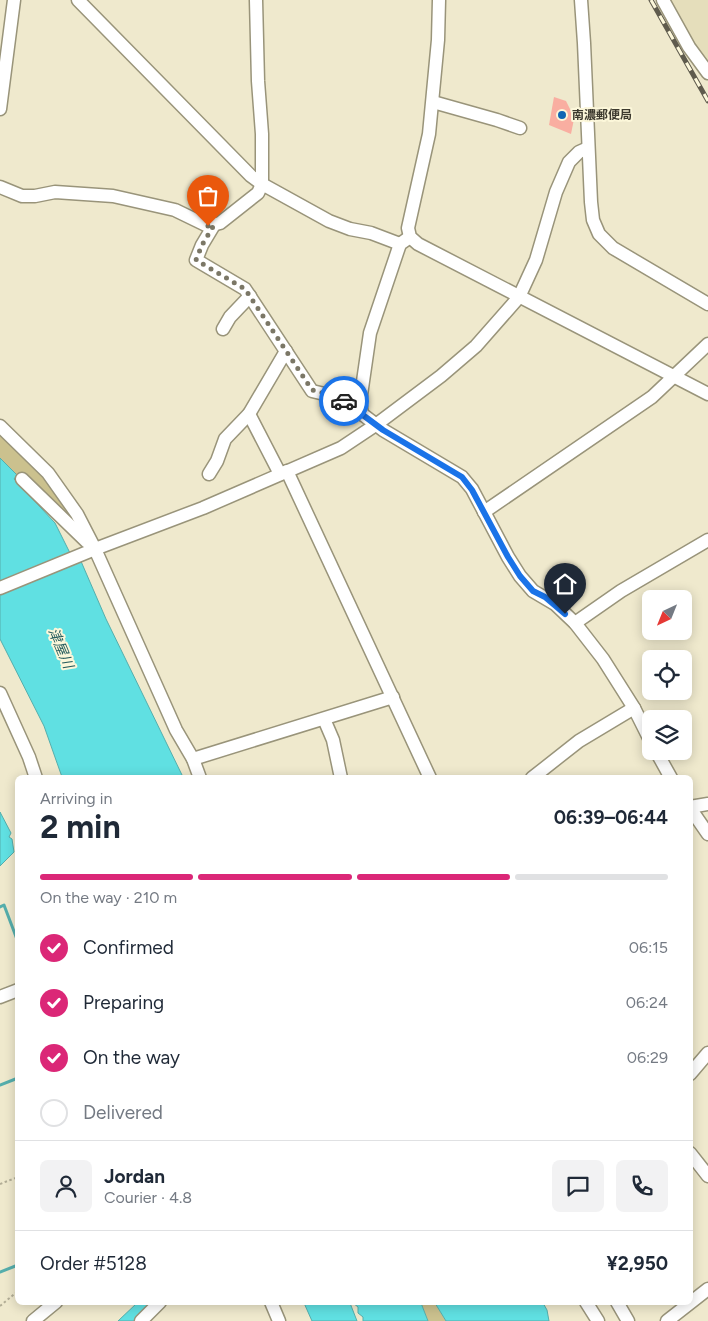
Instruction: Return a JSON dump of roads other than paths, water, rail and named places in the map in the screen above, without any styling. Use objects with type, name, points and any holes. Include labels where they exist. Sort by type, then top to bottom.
[{"type":"street","points":[[0,109],[14,0]]},
{"type":"street","points":[[78,0],[251,176],[262,184],[329,221],[350,229],[371,232],[418,244],[708,394]]},
{"type":"street","points":[[0,187],[22,196],[35,196],[55,192],[113,196],[175,210],[208,226],[220,223],[258,193],[262,184],[262,134],[258,81],[256,0]]},
{"type":"street","points":[[362,414],[360,402],[370,333],[405,241],[429,134],[438,40],[438,0]]},
{"type":"street","points":[[581,0],[593,220],[599,234],[612,248],[708,304]]},
{"type":"street","points":[[663,0],[708,73]]},
{"type":"street","points":[[433,102],[520,128]]},
{"type":"street","points":[[0,588],[203,508],[341,448],[377,424],[463,358],[519,297],[536,260],[556,192],[569,162],[579,152],[588,148]]},
{"type":"street","points":[[214,225],[202,245],[196,260],[245,289],[312,390],[337,397],[383,430],[462,477],[472,490],[520,576],[533,591],[555,604],[575,623],[603,659],[642,724]]},
{"type":"street","points":[[223,328],[230,317],[250,296]]},
{"type":"street","points":[[484,512],[652,397],[708,344]]},
{"type":"street","points":[[209,474],[217,461],[225,439],[249,414],[286,351]]},
{"type":"street","points":[[249,414],[284,472],[429,775]]},
{"type":"street","points":[[0,426],[48,473],[77,514],[95,549],[176,730],[193,759],[199,775]]},
{"type":"street","points":[[22,479],[95,549]]},
{"type":"street","points":[[575,623],[621,591],[708,540]]},
{"type":"street","points":[[0,694],[29,757],[35,775]]},
{"type":"street","points":[[193,759],[392,697]]},
{"type":"street","points":[[536,775],[579,741],[634,708]]},
{"type":"street","points":[[324,719],[332,740],[340,775]]},
{"type":"street","points":[[661,760],[669,775]]},
{"type":"street","points":[[693,807],[708,804]]},
{"type":"street","points":[[693,812],[708,834]]},
{"type":"street","points":[[0,997],[15,991]]},
{"type":"street","points":[[693,1070],[708,1053]]},
{"type":"street","points":[[693,1157],[708,1176]]},
{"type":"street","points":[[693,1301],[708,1289]]},
{"type":"street","points":[[33,1321],[52,1305]]},
{"type":"street","points":[[141,1321],[157,1305]]},
{"type":"street","points":[[272,1305],[279,1321]]},
{"type":"street","points":[[588,1305],[598,1321]]},
{"type":"street","points":[[619,1305],[628,1321]]},
{"type":"street","points":[[667,1321],[688,1305]]},
{"type":"water","name":"津屋川","points":[[0,458],[17,475],[14,479],[55,523],[71,555],[80,559],[106,619],[182,775],[61,775],[44,726],[0,639]]},
{"type":"water","points":[[0,812],[11,833],[9,837],[12,839],[14,852],[0,866]]},
{"type":"water","points":[[135,1305],[154,1305],[137,1321],[118,1321]]},
{"type":"water","points":[[305,1305],[351,1305],[357,1321],[312,1321]]},
{"type":"water","points":[[356,1305],[422,1305],[428,1321],[363,1321],[363,1317],[358,1313],[358,1307]]},
{"type":"water","points":[[436,1305],[544,1305],[549,1321],[446,1321]]},
{"type":"waterway","points":[[0,907],[4,905],[15,934]]},
{"type":"waterway","points":[[0,1085],[15,1079]]},
{"type":"waterway","points":[[0,1272],[15,1266]]},
{"type":"railway","points":[[651,0],[708,101]]},
{"type":"place","name":"南濃郵便局","points":[[562,115]]}]
